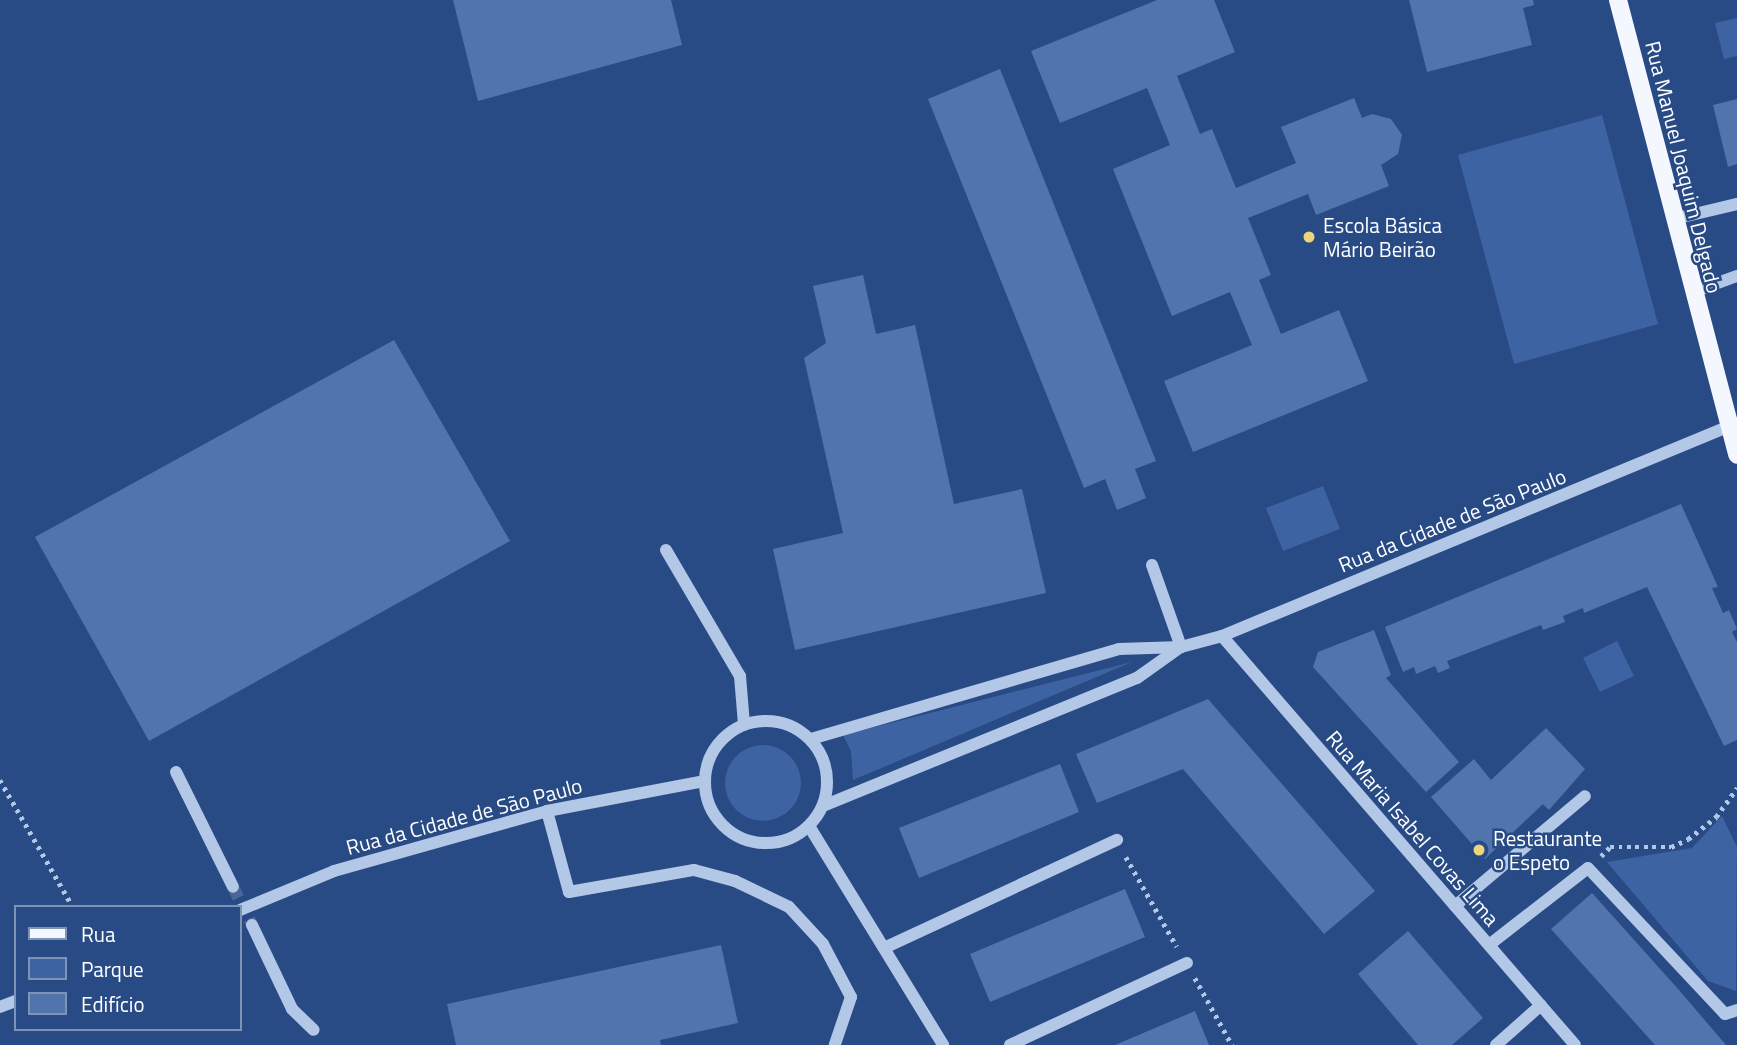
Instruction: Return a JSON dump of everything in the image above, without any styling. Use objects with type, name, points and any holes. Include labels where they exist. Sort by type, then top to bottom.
[{"type":"main road","name":"Rua Manuel Joaquim Delgado","points":[[1618,0],[1693,292],[1732,425],[1737,455]]},
{"type":"street","points":[[1674,219],[1737,204]]},
{"type":"street","points":[[1693,292],[1737,276]]},
{"type":"street","name":"Rua da Cidade de São Paulo","points":[[811,739],[1119,649],[1181,647],[1222,636],[1732,425]]},
{"type":"street","points":[[666,550],[740,676],[744,724]]},
{"type":"street","points":[[1152,565],[1181,647]]},
{"type":"street","name":"Rua Maria Isabel Covas Lima","points":[[1222,636],[1575,1045]]},
{"type":"street","name":"Rua da Cidade de São Paulo","points":[[823,806],[1137,678],[1181,647]]},
{"type":"street","points":[[767,720],[791,725],[811,739],[824,759],[828,783],[823,806],[809,826],[789,840],[765,844],[742,839],[722,825],[709,805],[705,781],[710,758],[723,738],[744,724],[767,720]]},
{"type":"street","points":[[176,772],[233,887]]},
{"type":"street","name":"Rua da Cidade de São Paulo","points":[[242,909],[334,871],[547,811],[705,781]]},
{"type":"street","points":[[1455,906],[1586,796]]},
{"type":"street","points":[[547,811],[569,892],[694,870],[735,881],[789,907],[823,944],[851,997],[835,1044]]},
{"type":"street","points":[[809,826],[943,1045]]},
{"type":"street","points":[[884,947],[1117,840]]},
{"type":"street","points":[[1489,945],[1588,868],[1724,1014],[1737,1010]]},
{"type":"street","points":[[252,925],[292,1009],[314,1030]]},
{"type":"street","points":[[1010,1045],[1187,963]]},
{"type":"street","points":[[1496,1045],[1541,1005]]},
{"type":"path","points":[[0,780],[71,905]]},
{"type":"path","points":[[1588,868],[1610,848],[1661,848],[1688,839],[1716,817],[1737,788]]},
{"type":"path","points":[[1117,840],[1232,1045]]},
{"type":"green space","points":[[1737,18],[1737,56],[1724,59],[1715,23]]},
{"type":"green space","points":[[1602,115],[1658,324],[1514,364],[1458,155]]},
{"type":"green space","points":[[1323,486],[1340,529],[1283,551],[1266,508]]},
{"type":"green space","points":[[1617,641],[1634,676],[1600,692],[1583,658]]},
{"type":"green space","points":[[1132,662],[853,780],[851,751],[843,735]]},
{"type":"green space","points":[[756,745],[770,745],[784,751],[795,762],[801,783],[798,798],[790,810],[770,821],[756,821],[742,815],[731,804],[725,790],[725,776],[731,762],[742,751]]},
{"type":"green space","points":[[1722,816],[1737,847],[1736,991],[1708,981],[1607,862],[1692,848]]},
{"type":"building","points":[[453,0],[671,0],[682,45],[478,101]]},
{"type":"building","points":[[1157,0],[1214,0],[1235,52],[1177,76],[1200,134],[1212,129],[1236,188],[1296,163],[1281,127],[1354,98],[1362,118],[1372,114],[1391,119],[1402,135],[1398,154],[1381,165],[1389,186],[1316,215],[1308,194],[1248,218],[1271,275],[1259,280],[1281,334],[1339,310],[1368,381],[1193,452],[1164,381],[1252,345],[1230,292],[1172,316],[1113,169],[1170,145],[1147,88],[1060,123],[1031,51]]},
{"type":"building","points":[[1409,0],[1533,0],[1534,5],[1523,8],[1532,45],[1427,72]]},
{"type":"building","points":[[1000,69],[1156,461],[1135,469],[1146,498],[1117,510],[1105,479],[1084,488],[928,99]]},
{"type":"building","points":[[1737,99],[1737,164],[1728,167],[1713,105]]},
{"type":"building","points":[[863,275],[876,334],[915,325],[954,504],[1022,489],[1046,593],[795,650],[773,549],[843,533],[804,358],[826,343],[813,286]]},
{"type":"building","points":[[394,340],[510,541],[149,741],[35,537]]},
{"type":"building","points":[[1681,504],[1718,587],[1712,588],[1723,613],[1729,610],[1737,629],[1732,632],[1737,642],[1737,740],[1724,746],[1647,587],[1584,613],[1583,608],[1563,616],[1565,622],[1543,630],[1541,625],[1447,661],[1450,668],[1438,673],[1435,666],[1416,674],[1414,667],[1403,672],[1385,627]]},
{"type":"building","points":[[1374,630],[1391,675],[1386,678],[1459,762],[1426,792],[1313,667],[1318,652]]},
{"type":"building","points":[[1208,699],[1375,891],[1324,934],[1183,769],[1097,803],[1076,754]]},
{"type":"building","points":[[1546,728],[1585,769],[1549,810],[1543,804],[1485,859],[1431,797],[1474,759],[1491,780]]},
{"type":"building","points":[[1060,764],[1079,812],[919,878],[899,828]]},
{"type":"building","points":[[1125,889],[1145,937],[990,1002],[970,954]]},
{"type":"building","points":[[1592,893],[1726,1045],[1655,1045],[1551,929]]},
{"type":"building","points":[[1408,931],[1483,1018],[1452,1045],[1418,1045],[1358,974]]},
{"type":"building","points":[[721,945],[738,1023],[660,1040],[661,1045],[456,1045],[447,1004]]},
{"type":"building","points":[[1195,1011],[1209,1045],[1115,1045]]},
{"type":"tunnel","points":[[233,887],[252,925]]},
{"type":"place","name":"Escola Básica Mário Beirão","points":[[1309,237]]},
{"type":"place","name":"Restaurante o Espeto","points":[[1479,850]]}]
